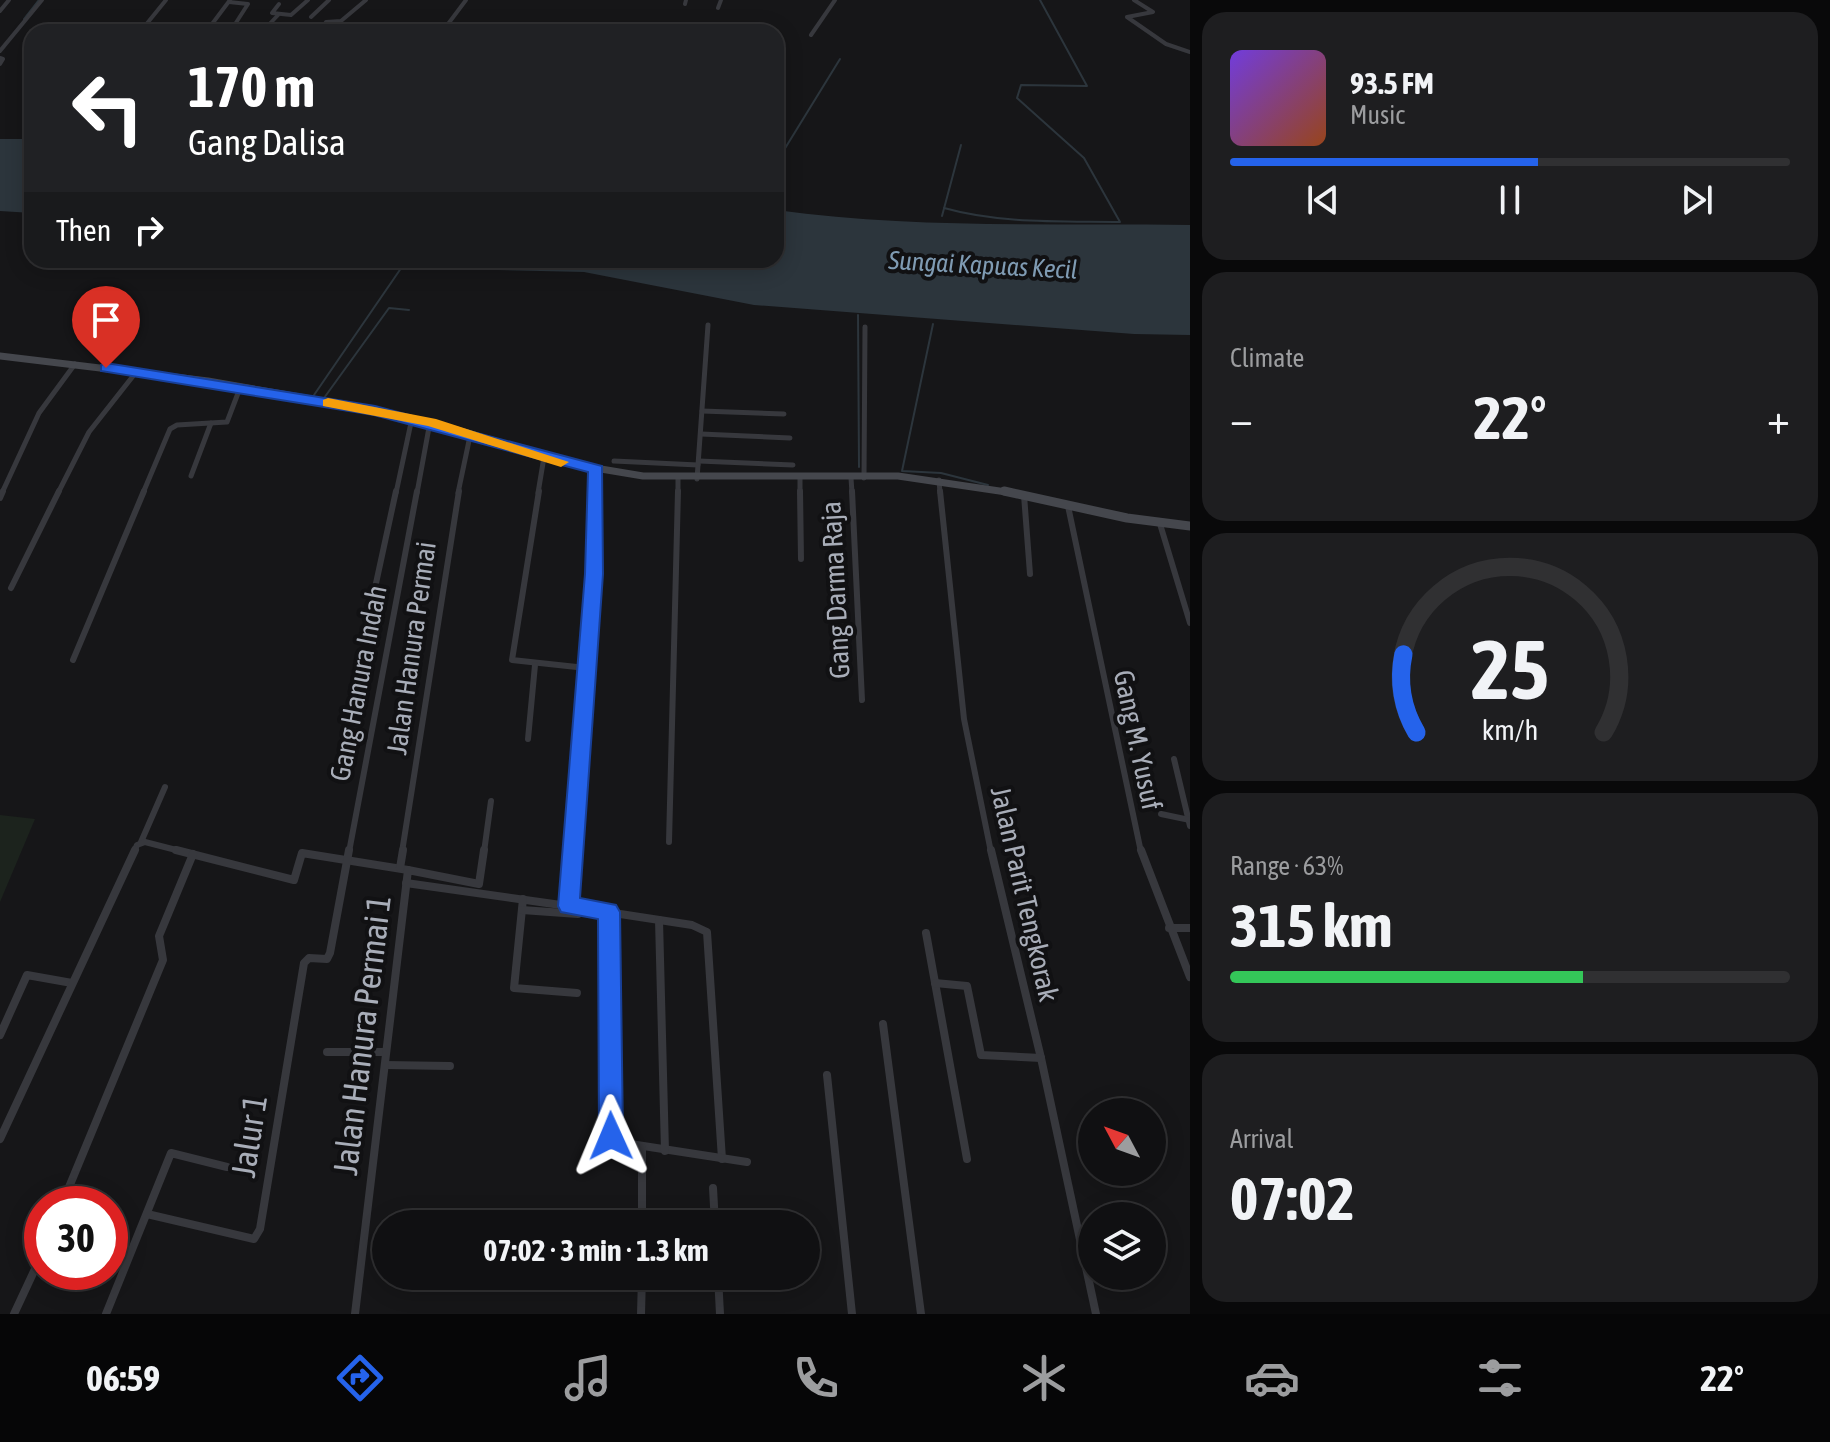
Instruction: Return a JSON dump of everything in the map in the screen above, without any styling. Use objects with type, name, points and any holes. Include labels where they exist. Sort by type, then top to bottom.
[{"type":"main road","points":[[0,356],[137,371],[412,418],[596,470],[678,479],[939,480],[1160,524],[1190,526]]},
{"type":"street","points":[[0,11],[9,0]]},
{"type":"street","points":[[0,51],[42,0]]},
{"type":"street","points":[[146,24],[166,0]]},
{"type":"street","points":[[280,2],[272,12],[295,14],[308,0]]},
{"type":"street","points":[[311,17],[329,0]]},
{"type":"street","points":[[325,24],[341,21],[366,0]]},
{"type":"street","points":[[448,24],[466,0]]},
{"type":"street","points":[[718,8],[721,0]]},
{"type":"street","points":[[811,35],[835,0]]},
{"type":"street","points":[[1134,0],[1153,12],[1127,17],[1166,44],[1190,52]]},
{"type":"street","points":[[212,24],[230,1],[248,4],[235,24]]},
{"type":"street","points":[[270,24],[279,14]]},
{"type":"street","points":[[697,479],[708,325]]},
{"type":"street","points":[[864,478],[865,327]]},
{"type":"street","points":[[0,498],[44,405],[75,364]]},
{"type":"street","points":[[11,588],[89,432],[137,371]]},
{"type":"street","points":[[73,660],[170,429],[176,425],[228,421],[240,388]]},
{"type":"street","points":[[702,411],[784,414]]},
{"type":"street","points":[[365,634],[412,418]]},
{"type":"street","name":"Gang Hanura Indah","points":[[330,953],[430,422]]},
{"type":"street","points":[[191,476],[211,423]]},
{"type":"street","points":[[701,434],[790,438]]},
{"type":"street","name":"Jalan Hanura Permai","points":[[404,869],[448,551],[470,436]]},
{"type":"street","points":[[544,457],[512,660],[535,665],[586,668]]},
{"type":"street","points":[[614,461],[793,465]]},
{"type":"street","points":[[568,906],[594,574],[596,470]]},
{"type":"street","name":"Gang Darma Raja","points":[[851,478],[862,700]]},
{"type":"street","points":[[669,842],[678,479]]},
{"type":"street","points":[[800,479],[801,559]]},
{"type":"street","name":"Jalan Parit Tengkorak","points":[[939,480],[964,719],[1001,898],[1041,1058],[1096,1314]]},
{"type":"street","points":[[1024,495],[1030,574]]},
{"type":"street","name":"Gang M. Yusuf","points":[[1068,506],[1130,811],[1146,869],[1190,977]]},
{"type":"street","points":[[1160,524],[1190,623]]},
{"type":"street","points":[[528,739],[535,665]]},
{"type":"street","points":[[1161,814],[1189,822],[1174,759]]},
{"type":"street","points":[[0,1139],[165,787]]},
{"type":"street","name":"Jalan Hanura Permai 1","points":[[355,1314],[406,883],[404,869],[479,884],[491,801]]},
{"type":"street","points":[[141,842],[294,880],[302,853],[404,869]]},
{"type":"street","points":[[69,1186],[163,960],[159,936],[193,854]]},
{"type":"street","points":[[406,883],[703,928],[707,937],[722,1159]]},
{"type":"street","points":[[523,899],[514,988],[577,993]]},
{"type":"street","points":[[522,910],[578,914]]},
{"type":"street","points":[[609,912],[611,1141],[747,1162]]},
{"type":"street","points":[[659,920],[665,1151]]},
{"type":"street","points":[[1169,928],[1190,928]]},
{"type":"street","points":[[926,933],[967,1159]]},
{"type":"street","name":"Jalur 1","points":[[147,1214],[254,1239],[257,1237],[304,963],[309,958],[327,959],[330,953]]},
{"type":"street","points":[[0,1035],[27,975],[72,983]]},
{"type":"street","points":[[935,983],[963,983],[967,986],[981,1055],[1041,1058]]},
{"type":"street","points":[[883,1024],[921,1314]]},
{"type":"street","points":[[327,1052],[386,1052]]},
{"type":"street","points":[[385,1065],[450,1066]]},
{"type":"street","points":[[827,1075],[852,1314]]},
{"type":"street","points":[[642,1148],[642,1210]]},
{"type":"street","points":[[106,1314],[170,1154],[173,1152],[227,1167]]},
{"type":"street","points":[[713,1188],[714,1210]]},
{"type":"street","points":[[14,1314],[25,1290]]},
{"type":"street","points":[[641,1314],[642,1290]]},
{"type":"street","points":[[719,1290],[720,1314]]},
{"type":"shaded area","points":[[0,815],[35,819],[0,902]]},
{"type":"water","points":[[0,139],[24,139],[24,212],[0,211]]},
{"type":"water","name":"Sungai Kapuas Kecil","points":[[784,211],[931,223],[1190,225],[1190,335],[1134,334],[754,305],[584,272],[466,268],[784,268]]},
{"type":"waterway","points":[[24,19],[39,0]]},
{"type":"waterway","points":[[944,208],[1009,219],[1120,222],[1084,158],[1017,98],[1021,85],[1087,86],[1040,0]]},
{"type":"waterway","points":[[784,150],[840,59]]},
{"type":"waterway","points":[[944,208],[961,145]]},
{"type":"waterway","points":[[942,216],[944,208]]},
{"type":"waterway","points":[[314,395],[401,268]]},
{"type":"waterway","points":[[324,398],[389,308],[409,310]]},
{"type":"waterway","points":[[858,315],[859,467]]},
{"type":"waterway","points":[[933,324],[902,471],[941,473],[988,485]]},
{"type":"slow traffic","points":[[328,403],[430,422],[561,462]]},
{"type":"route","points":[[106,368],[375,410],[430,422],[596,470],[594,574],[568,906],[609,912],[611,1136]]}]
